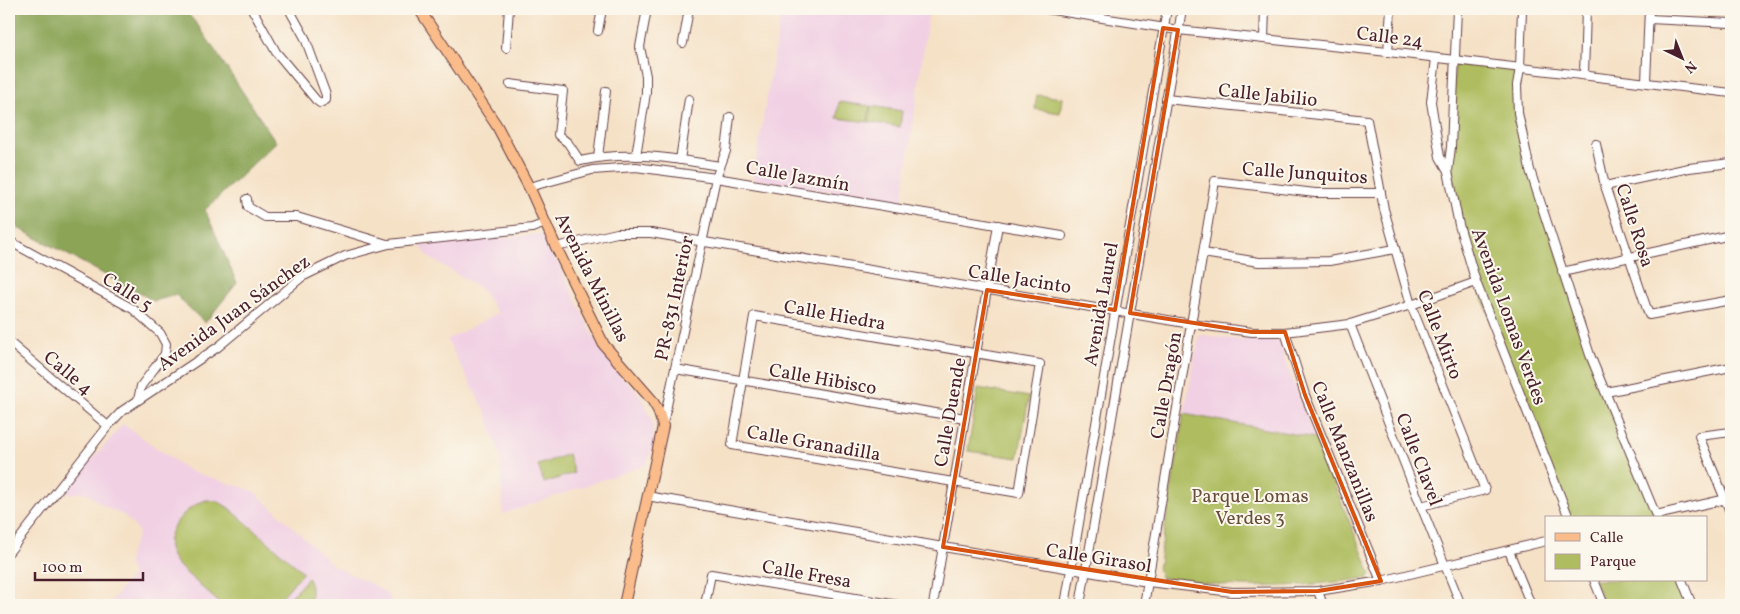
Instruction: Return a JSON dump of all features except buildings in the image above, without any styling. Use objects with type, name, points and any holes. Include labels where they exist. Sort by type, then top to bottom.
[{"type":"main road","name":"Avenida Minillas","points":[[419,9],[497,126],[529,187],[604,345],[652,400],[658,410],[663,426]]},
{"type":"main road","points":[[624,605],[663,426]]},
{"type":"street","points":[[252,9],[276,52],[316,100],[323,103],[326,100],[326,95],[305,38],[289,9]]},
{"type":"street","points":[[506,48],[509,9]]},
{"type":"street","points":[[598,31],[602,9]]},
{"type":"street","points":[[636,156],[646,93],[646,76],[640,47],[647,9]]},
{"type":"street","points":[[683,43],[689,9]]},
{"type":"street","name":"Calle 24","points":[[1046,9],[1178,30],[1388,52],[1731,93]]},
{"type":"street","name":"Avenida Laurel","points":[[1065,605],[1167,9]]},
{"type":"street","name":"Avenida Laurel","points":[[1080,605],[1182,9]]},
{"type":"street","points":[[1264,39],[1265,9]]},
{"type":"street","points":[[1388,52],[1390,9]]},
{"type":"street","name":"Avenida Lomas Verdes","points":[[1457,9],[1451,146],[1448,170],[1458,225],[1476,282],[1568,516]]},
{"type":"street","points":[[1522,9],[1520,68],[1517,85],[1518,113],[1530,170],[1590,355],[1657,516],[1728,498]]},
{"type":"street","points":[[1584,75],[1586,9]]},
{"type":"street","points":[[1646,82],[1649,9]]},
{"type":"street","points":[[1649,19],[1731,23]]},
{"type":"street","points":[[1436,58],[1431,102],[1440,157],[1448,170]]},
{"type":"street","points":[[510,84],[563,91],[558,135],[568,143],[580,161],[598,157],[650,155],[719,166]]},
{"type":"street","points":[[309,92],[322,85]]},
{"type":"street","points":[[598,157],[606,92]]},
{"type":"street","points":[[680,160],[689,99]]},
{"type":"street","name":"Calle Jabilio","points":[[1166,99],[1367,120]]},
{"type":"street","name":"PR-831 Interior","points":[[663,426],[716,178],[726,151],[730,117]]},
{"type":"street","name":"Calle Mirto","points":[[1367,120],[1381,193],[1395,249],[1412,304],[1485,490],[1420,506]]},
{"type":"street","name":"Calle Rosa","points":[[1596,144],[1605,186],[1649,315],[1731,300]]},
{"type":"street","points":[[1605,186],[1689,168],[1731,163]]},
{"type":"street","name":"Calle Jazmín","points":[[529,187],[592,170],[636,167],[716,178],[1062,236]]},
{"type":"street","name":"Calle Dragón","points":[[1144,605],[1216,181],[1227,182]]},
{"type":"street","name":"Calle Junquitos","points":[[1227,182],[1316,193],[1381,193]]},
{"type":"street","points":[[247,199],[248,207],[265,217],[296,217],[389,244]]},
{"type":"street","name":"Avenida Juan Sánchez","points":[[10,546],[108,426],[122,412],[218,347],[302,277],[345,256],[389,244],[532,228],[546,223]]},
{"type":"street","name":"Calle Duende","points":[[933,605],[998,225]]},
{"type":"street","name":"Calle Jacinto","points":[[556,247],[617,233],[651,233],[1191,324],[1252,332],[1285,332],[1350,324],[1476,282]]},
{"type":"street","points":[[1562,272],[1731,235]]},
{"type":"street","name":"Calle 5","points":[[9,241],[132,309],[160,333],[166,344],[165,354],[141,386],[138,400]]},
{"type":"street","points":[[1203,254],[1259,262],[1328,261],[1395,249]]},
{"type":"street","name":"Calle Hiedra","points":[[743,381],[754,316],[976,354]]},
{"type":"street","name":"Calle Clavel","points":[[1350,324],[1420,506],[1461,605]]},
{"type":"street","name":"Calle Manzanillas","points":[[1285,332],[1305,395],[1381,581]]},
{"type":"street","name":"Calle 4","points":[[9,342],[108,426]]},
{"type":"street","points":[[954,482],[1019,493],[1040,364],[976,354]]},
{"type":"street","points":[[1606,392],[1731,367]]},
{"type":"street","name":"Calle Hibisco","points":[[675,369],[965,418]]},
{"type":"street","name":"Calle Granadilla","points":[[743,381],[732,445],[954,482]]},
{"type":"street","points":[[1731,432],[1699,436],[1728,498],[1731,514]]},
{"type":"street","name":"Calle Girasol","points":[[647,496],[1148,582],[1232,592],[1318,591],[1381,581],[1545,541]]},
{"type":"street","points":[[1509,551],[1531,605]]},
{"type":"street","name":"Calle Fresa","points":[[705,605],[711,574],[898,605]]},
{"type":"street","points":[[1595,582],[1604,605]]},
{"type":"street","points":[[1683,582],[1692,605]]},
{"type":"street","points":[[1318,591],[1323,605]]},
{"type":"highlighted area","points":[[1163,28],[1178,30],[1130,313],[1252,332],[1285,332],[1305,395],[1381,581],[1318,591],[1232,592],[943,547],[987,290],[1115,310]]},
{"type":"shaded area","points":[[782,9],[929,9],[902,203],[753,179]]},
{"type":"shaded area","points":[[544,234],[597,344],[621,376],[642,397],[652,421],[654,444],[646,465],[503,514],[500,455],[486,413],[447,340],[498,313],[482,290],[429,257],[420,246]]},
{"type":"shaded area","points":[[1199,336],[1232,339],[1275,340],[1280,342],[1285,361],[1315,438],[1184,414]]},
{"type":"shaded area","points":[[123,424],[189,471],[254,491],[334,566],[376,586],[386,593],[396,605],[108,605],[132,576],[129,556],[139,532],[123,515],[102,505],[86,492],[69,494],[65,491]]},
{"type":"green space","points":[[9,9],[184,9],[200,28],[276,142],[205,210],[237,283],[205,323],[176,295],[154,301],[18,228],[9,216]]},
{"type":"green space","points":[[1455,60],[1520,68],[1517,85],[1530,170],[1590,355],[1656,516],[1568,516],[1476,282],[1448,171]]},
{"type":"green space","points":[[1037,95],[1062,98],[1060,113],[1035,109]]},
{"type":"green space","points":[[839,102],[870,106],[868,122],[837,118]]},
{"type":"green space","points":[[871,106],[902,111],[900,127],[869,122]]},
{"type":"green space","points":[[978,388],[1029,397],[1018,458],[968,451]]},
{"type":"green space","name":"Parque Lomas Verdes 3","points":[[1184,414],[1315,438],[1371,574],[1368,578],[1304,585],[1239,586],[1161,577],[1158,569]]},
{"type":"green space","points":[[568,454],[574,473],[544,483],[538,465]]},
{"type":"green space","points":[[206,500],[217,501],[229,508],[303,572],[275,605],[222,605],[175,561],[169,547],[171,532],[186,512]]},
{"type":"green space","points":[[308,578],[311,587],[311,604],[288,600]]},
{"type":"green space","points":[[1595,582],[1683,582],[1692,605],[1604,605]]}]
